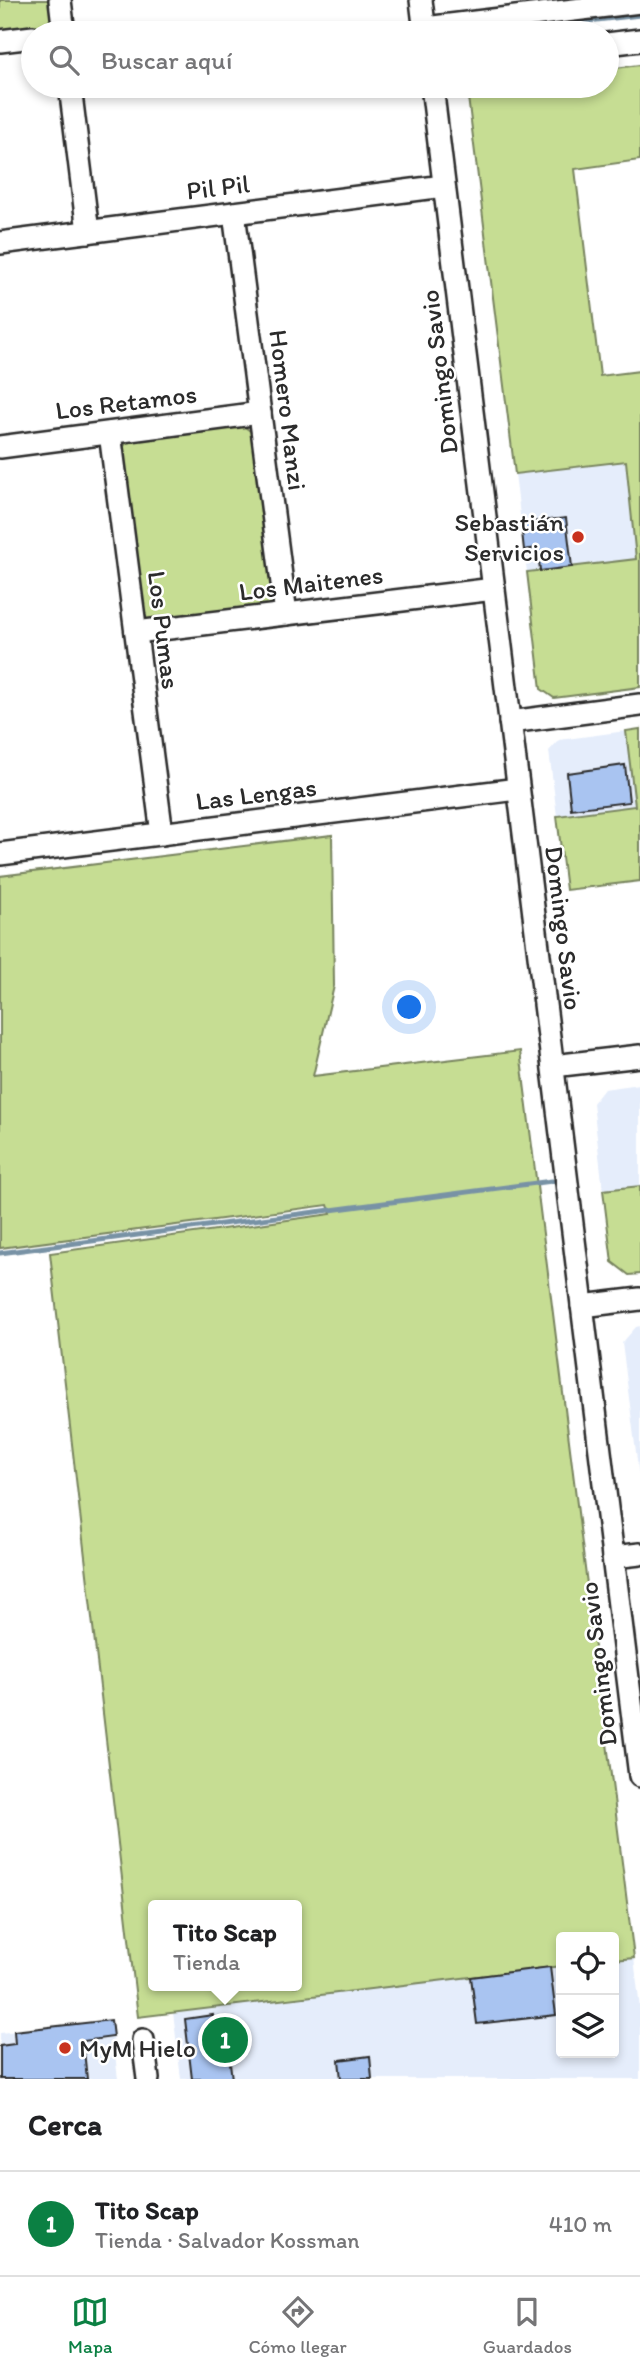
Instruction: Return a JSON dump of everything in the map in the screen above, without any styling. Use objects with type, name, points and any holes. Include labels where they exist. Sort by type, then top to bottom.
[{"type":"street","points":[[60,0],[61,21]]},
{"type":"street","points":[[421,0],[424,21]]},
{"type":"street","points":[[492,21],[614,3],[640,2]]},
{"type":"street","points":[[0,41],[21,38]]},
{"type":"street","points":[[619,43],[640,40]]},
{"type":"street","points":[[71,98],[88,232]]},
{"type":"street","name":"Domingo Savio","points":[[433,98],[640,1776]]},
{"type":"street","name":"Pil Pil","points":[[0,243],[444,186]]},
{"type":"street","name":"Homero Manzi","points":[[234,213],[286,614]]},
{"type":"street","name":"Los Retamos","points":[[0,447],[260,413]]},
{"type":"street","name":"Los Pumas","points":[[110,433],[162,834]]},
{"type":"street","name":"Los Maitenes","points":[[136,632],[494,589]]},
{"type":"street","points":[[510,722],[640,705]]},
{"type":"street","name":"Las Lengas","points":[[0,854],[518,789]]},
{"type":"street","points":[[553,1066],[640,1056]]},
{"type":"street","points":[[582,1306],[640,1298]]},
{"type":"street","points":[[613,1557],[640,1554]]},
{"type":"street","points":[[143,2040],[148,2079]]},
{"type":"shaded area","points":[[626,460],[637,559],[527,572],[515,474]]},
{"type":"shaded area","points":[[626,731],[635,806],[557,816],[549,751],[559,740]]},
{"type":"shaded area","points":[[640,1084],[640,1186],[603,1190],[593,1103],[604,1089]]},
{"type":"shaded area","points":[[640,1326],[640,1484],[622,1343]]},
{"type":"shaded area","points":[[634,1958],[640,2009],[640,2079],[181,2079],[173,2012],[556,1967],[556,2058],[619,2058],[619,1960]]},
{"type":"shaded area","name":"MyM Hielo","points":[[111,2020],[118,2079],[0,2079],[0,2033]]},
{"type":"green space","points":[[0,0],[51,0],[52,18],[49,21],[21,21],[21,30],[0,32]]},
{"type":"green space","points":[[640,65],[640,160],[575,169],[600,376],[640,371],[640,687],[554,698],[541,689],[527,572],[636,559],[626,461],[515,474],[468,98],[619,98],[619,68]]},
{"type":"green space","points":[[242,425],[253,433],[274,600],[269,606],[149,621],[143,616],[121,449],[130,439]]},
{"type":"green space","points":[[640,729],[640,881],[566,890],[557,816],[635,806],[626,731]]},
{"type":"green space","points":[[332,835],[334,986],[313,1076],[520,1051],[634,1958],[619,1960],[619,1932],[556,1932],[556,1967],[138,2017],[50,1253],[331,1214],[328,1205],[0,1248],[0,876]]},
{"type":"green space","points":[[640,1186],[640,1274],[629,1275],[612,1262],[603,1190]]},
{"type":"building","points":[[566,518],[572,567],[540,571],[538,548],[524,550],[521,523]]},
{"type":"building","points":[[625,765],[629,802],[571,809],[567,773]]},
{"type":"building","points":[[550,1967],[556,2015],[477,2024],[471,1977]]},
{"type":"building","points":[[213,2015],[215,2032],[226,2031],[232,2079],[192,2079],[185,2019]]},
{"type":"building","name":"MyM Hielo","points":[[111,2020],[113,2037],[83,2041],[87,2079],[0,2079],[0,2046],[15,2044],[14,2031]]},
{"type":"building","points":[[370,2056],[372,2079],[341,2079],[339,2060]]},
{"type":"waterway","points":[[588,21],[640,15]]},
{"type":"waterway","points":[[0,1253],[552,1181]]},
{"type":"place","name":"Sebastián Servicios","points":[[578,537]]},
{"type":"place","name":"Tito Scap","points":[[225,2040]]},
{"type":"place","name":"MyM Hielo","points":[[65,2048]]}]
